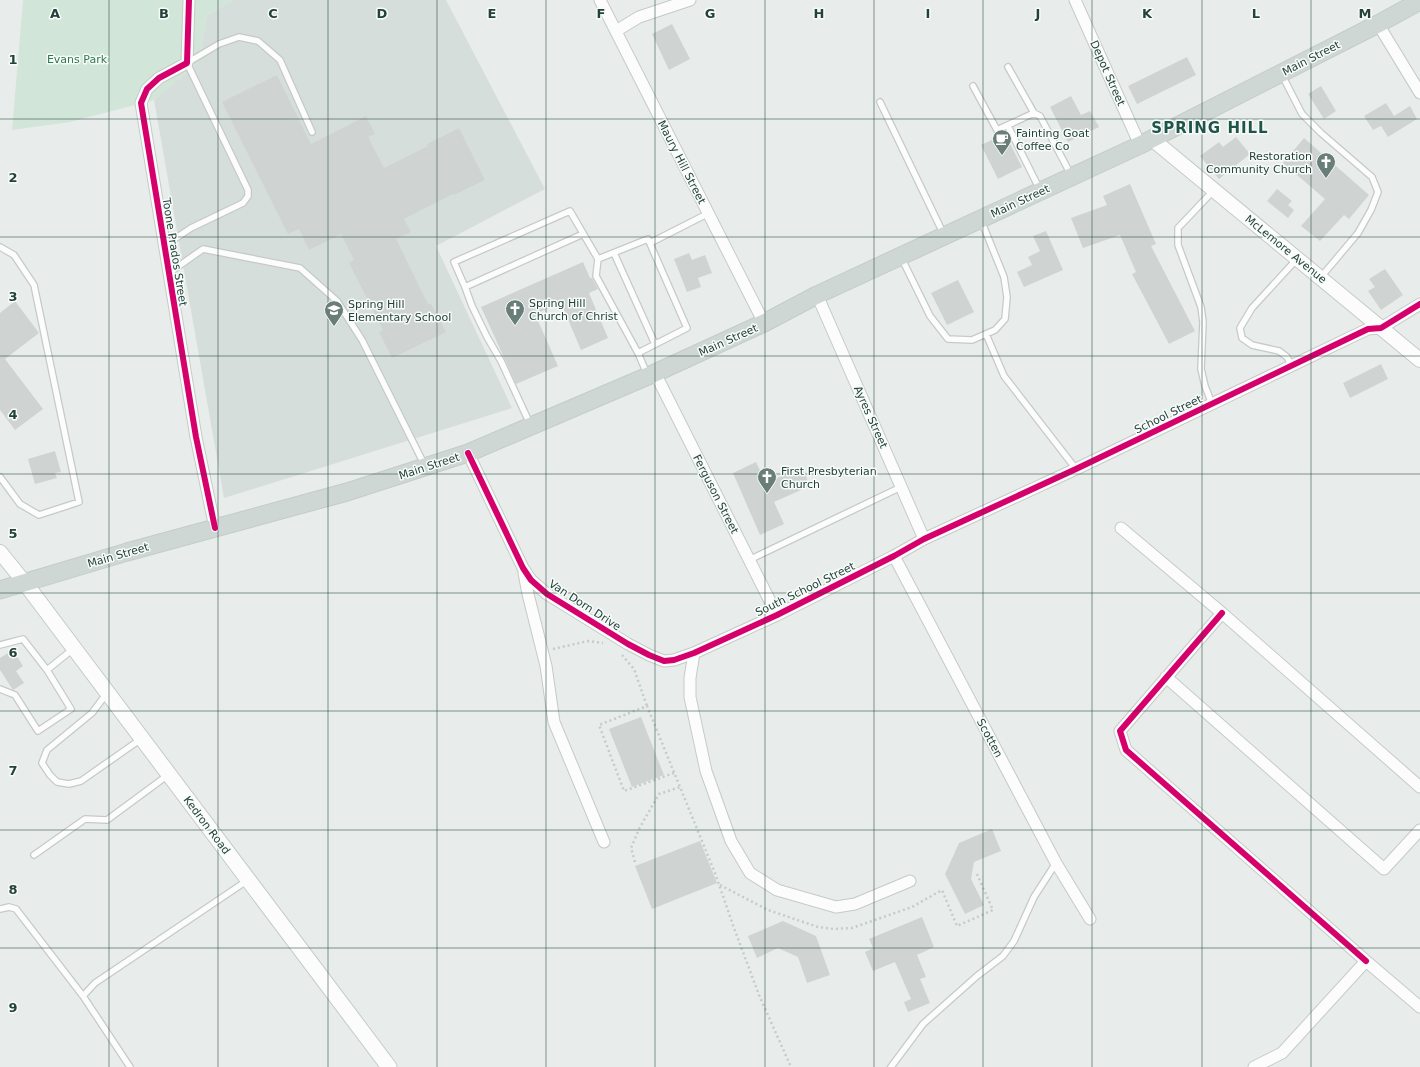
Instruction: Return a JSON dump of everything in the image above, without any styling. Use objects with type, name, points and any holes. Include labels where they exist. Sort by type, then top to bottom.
[{"type":"main road","name":"Main Street","points":[[0,590],[127,552],[347,492],[468,453],[651,374],[764,323],[817,295],[1041,192],[1146,142],[1378,24],[1420,1]]},
{"type":"main road","name":"Kedron Road","points":[[25,583],[389,1067]]},
{"type":"street","points":[[187,63],[189,0]]},
{"type":"street","name":"Maury Hill Street","points":[[600,0],[764,323]]},
{"type":"street","points":[[616,31],[639,17],[690,0]]},
{"type":"street","name":"Depot Street","points":[[1075,0],[1146,142]]},
{"type":"street","points":[[1378,24],[1420,93]]},
{"type":"street","name":"Toone Prados Street","points":[[187,63],[159,78],[147,89],[141,103],[196,437],[216,528]]},
{"type":"street","name":"McLemore Avenue","points":[[1146,142],[1214,190],[1420,360]]},
{"type":"street","name":"Ayres Street","points":[[817,295],[924,539]]},
{"type":"street","name":"School Street","points":[[924,539],[1076,469],[1368,329],[1382,328],[1420,304]]},
{"type":"street","name":"Ferguson Street","points":[[651,374],[777,615]]},
{"type":"street","name":"Van Dorn Drive","points":[[468,453],[523,568],[531,580],[547,594],[628,644],[649,655],[664,661],[674,660],[694,653]]},
{"type":"street","points":[[1121,528],[1222,613],[1420,787]]},
{"type":"street","name":"South School Street","points":[[694,653],[777,615],[894,556],[924,539]]},
{"type":"street","points":[[0,552],[25,583]]},
{"type":"street","name":"Scotten","points":[[894,556],[1056,863],[1090,918]]},
{"type":"street","points":[[523,568],[546,666],[554,722],[604,842]]},
{"type":"street","points":[[1222,613],[1120,731],[1126,750],[1420,1007]]},
{"type":"street","points":[[694,653],[690,678],[690,697],[706,771],[731,841],[750,873],[777,890],[836,907],[855,904],[910,881]]},
{"type":"street","points":[[1166,677],[1384,869],[1420,830]]},
{"type":"street","points":[[1254,1067],[1282,1053],[1366,961]]},
{"type":"lane","points":[[164,246],[191,228],[243,203],[248,196],[248,190],[187,63],[219,44],[239,37],[258,41],[280,60],[312,132]]},
{"type":"lane","points":[[1008,67],[1034,113],[1040,116],[1072,177]]},
{"type":"lane","points":[[1281,73],[1302,114],[1321,133],[1372,177],[1378,192],[1371,210],[1358,233],[1320,277]]},
{"type":"lane","points":[[973,86],[997,130],[1034,113]]},
{"type":"lane","points":[[880,102],[945,237]]},
{"type":"lane","points":[[1008,126],[1041,192]]},
{"type":"lane","points":[[1212,404],[1205,386],[1201,369],[1203,322],[1201,307],[1178,245],[1178,228],[1214,190]]},
{"type":"lane","points":[[531,426],[501,360],[487,337],[472,306],[454,262],[570,211],[598,259],[596,276],[651,374]]},
{"type":"lane","points":[[650,243],[709,213]]},
{"type":"lane","points":[[901,257],[930,316],[948,340],[972,340],[995,330],[1005,319],[1007,297],[1004,277],[981,220]]},
{"type":"lane","points":[[464,287],[583,234]]},
{"type":"lane","points":[[598,259],[648,239],[687,328],[638,353]]},
{"type":"lane","points":[[0,247],[14,255],[34,285],[79,502],[39,515],[20,504],[0,477]]},
{"type":"lane","points":[[168,273],[202,249],[300,268],[337,301],[362,340],[425,467]]},
{"type":"lane","points":[[614,253],[655,344]]},
{"type":"lane","points":[[1292,366],[1287,357],[1279,351],[1252,346],[1242,338],[1240,328],[1252,308],[1297,258]]},
{"type":"lane","points":[[986,334],[1004,376],[1076,469]]},
{"type":"lane","points":[[749,560],[901,487]]},
{"type":"lane","points":[[0,645],[23,639],[47,670],[71,709],[38,731],[15,695],[0,689]]},
{"type":"lane","points":[[47,670],[74,648]]},
{"type":"lane","points":[[107,692],[92,713],[47,750],[42,763],[50,775],[57,782],[68,784],[81,781],[142,739]]},
{"type":"lane","points":[[34,854],[85,819],[107,820],[169,774]]},
{"type":"lane","points":[[891,1067],[924,1024],[977,976],[1003,956],[1014,941],[1034,897],[1056,863]]},
{"type":"lane","points":[[83,996],[96,983],[248,880]]},
{"type":"lane","points":[[0,909],[9,907],[16,909],[83,996],[130,1067]]},
{"type":"path","points":[[551,650],[588,641],[604,643]]},
{"type":"path","points":[[620,652],[634,669],[647,706],[719,885],[759,994],[791,1067]]},
{"type":"path","points":[[647,706],[599,725],[624,791],[674,773]]},
{"type":"path","points":[[635,862],[631,848],[639,828],[659,794],[680,787]]},
{"type":"path","points":[[719,885],[768,910],[818,927],[834,929],[852,928],[912,907],[942,890],[957,926],[993,910],[976,872]]},
{"type":"shaded area","name":"Spring Hill Elementary School","points":[[234,0],[446,0],[545,189],[436,246],[512,408],[224,498],[154,100],[199,62],[207,15]]},
{"type":"green space","name":"Evans Park","points":[[23,0],[234,0],[207,15],[199,62],[154,100],[70,122],[12,130]]},
{"type":"building","points":[[672,24],[690,59],[669,70],[652,34]]},
{"type":"building","points":[[1187,57],[1196,75],[1137,104],[1128,86]]},
{"type":"building","points":[[277,75],[311,144],[366,116],[375,134],[368,137],[384,168],[428,146],[427,144],[459,128],[485,180],[454,195],[453,194],[404,219],[411,232],[396,239],[428,304],[431,304],[446,332],[392,358],[379,332],[383,330],[349,263],[354,260],[341,234],[309,250],[299,229],[288,234],[222,102]]},
{"type":"building","points":[[1321,86],[1336,111],[1324,119],[1308,94]]},
{"type":"building","points":[[1071,96],[1081,115],[1090,111],[1099,127],[1068,142],[1050,107]]},
{"type":"building","points":[[1386,103],[1394,116],[1410,106],[1417,119],[1388,137],[1381,126],[1373,130],[1364,116]]},
{"type":"building","name":"Fainting Goat Coffee Co","points":[[998,137],[1001,143],[1008,140],[1022,167],[998,179],[981,145]]},
{"type":"building","points":[[1236,137],[1250,154],[1219,179],[1200,156],[1219,142],[1223,147]]},
{"type":"building","name":"Restoration Community Church","points":[[1304,138],[1369,195],[1349,219],[1344,215],[1320,241],[1301,226],[1325,199],[1283,163]]},
{"type":"building","points":[[1130,184],[1156,244],[1151,246],[1195,331],[1169,344],[1132,274],[1136,272],[1120,235],[1083,248],[1071,218],[1107,205],[1103,196]]},
{"type":"building","points":[[1277,189],[1292,201],[1288,205],[1294,210],[1288,218],[1267,201]]},
{"type":"building","points":[[1046,231],[1063,270],[1024,287],[1017,272],[1032,265],[1028,257],[1040,251],[1033,236]]},
{"type":"building","points":[[689,253],[692,260],[705,255],[712,273],[698,278],[701,287],[687,292],[674,259]]},
{"type":"building","name":"Spring Hill Church of Christ","points":[[583,262],[590,278],[592,278],[598,289],[589,293],[608,338],[581,350],[561,303],[535,314],[558,366],[516,384],[481,307]]},
{"type":"building","points":[[1385,269],[1403,295],[1381,310],[1368,291],[1375,287],[1369,279]]},
{"type":"building","points":[[958,280],[974,312],[947,325],[931,293]]},
{"type":"building","points":[[15,301],[39,333],[5,359],[43,409],[15,430],[0,410],[0,313]]},
{"type":"building","points":[[1381,364],[1388,379],[1350,398],[1343,383]]},
{"type":"building","points":[[55,451],[61,472],[55,473],[57,478],[35,484],[28,459]]},
{"type":"building","name":"First Presbyterian Church","points":[[756,462],[766,483],[802,467],[810,486],[774,502],[784,524],[760,535],[733,473]]},
{"type":"building","points":[[13,650],[23,666],[16,671],[24,683],[13,690],[0,670],[0,658]]},
{"type":"building","points":[[641,717],[664,775],[632,787],[609,729]]},
{"type":"building","points":[[992,829],[1001,851],[974,862],[971,879],[984,905],[965,914],[945,874],[959,843]]},
{"type":"building","points":[[700,841],[717,883],[652,909],[635,866]]},
{"type":"building","points":[[922,917],[934,947],[917,955],[926,977],[920,979],[930,1003],[908,1012],[904,1002],[911,999],[895,962],[873,971],[865,952],[873,948],[869,939]]},
{"type":"building","points":[[783,921],[816,936],[830,975],[807,983],[798,957],[778,948],[757,958],[748,936]]},
{"type":"cycle path","points":[[189,0],[187,63],[159,78],[147,89],[141,103],[196,437],[215,528]]},
{"type":"cycle path","points":[[468,453],[523,568],[531,580],[547,594],[628,644],[664,661],[674,660],[694,653],[777,615],[894,556],[924,539],[1076,469],[1368,329],[1381,328],[1420,304]]},
{"type":"cycle path","points":[[1222,613],[1120,731],[1126,750],[1366,961]]},
{"type":"place","name":"Fainting Goat Coffee Co","points":[[1002,156]]},
{"type":"place","name":"Restoration Community Church","points":[[1326,179]]},
{"type":"place","name":"Spring Hill Church of Christ","points":[[515,326]]},
{"type":"place","name":"Spring Hill Elementary School","points":[[334,327]]},
{"type":"place","name":"First Presbyterian Church","points":[[767,494]]},
{"type":"district","name":"SPRING HILL","points":[[1210,128]]}]
